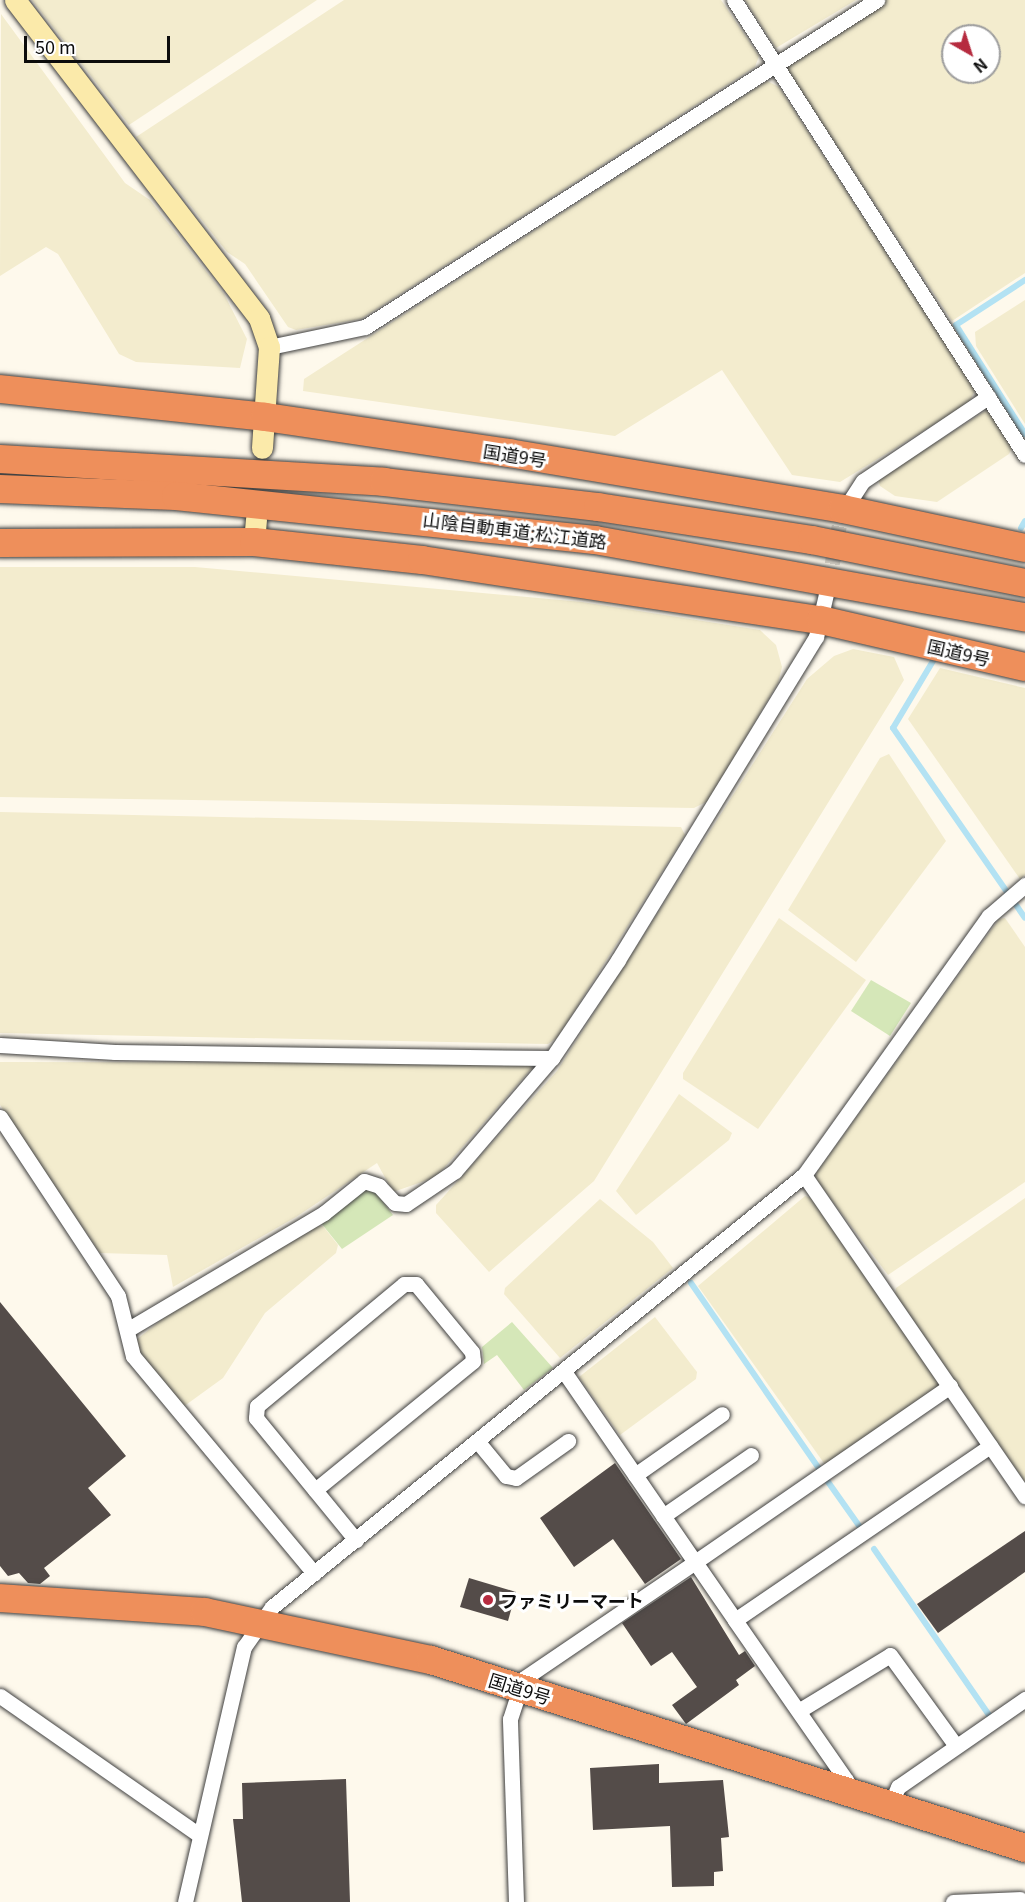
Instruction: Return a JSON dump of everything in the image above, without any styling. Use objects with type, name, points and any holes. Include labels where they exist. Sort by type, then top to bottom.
[{"type":"highway","name":"国道9号","points":[[0,389],[265,417],[1025,548]]},
{"type":"highway","name":"山陰自動車道;松江道路","points":[[0,459],[384,482],[598,507],[812,540],[1025,583]]},
{"type":"highway","name":"山陰自動車道;松江道路","points":[[0,489],[176,496],[595,540],[1025,617]]},
{"type":"highway","name":"国道9号","points":[[0,543],[255,531],[422,560],[823,607],[1025,667]]},
{"type":"highway","name":"国道9号","points":[[0,1598],[90,1601],[262,1624],[431,1660],[846,1792],[889,1808],[1025,1848]]},
{"type":"street","points":[[15,0],[72,81],[246,296],[269,347],[262,448]]},
{"type":"street","points":[[734,0],[1025,455]]},
{"type":"street","points":[[269,347],[364,327],[878,0]]},
{"type":"street","points":[[842,516],[864,481],[988,397]]},
{"type":"street","points":[[127,1330],[324,1213],[364,1181],[400,1204],[437,1187],[552,1058],[618,960],[816,637],[823,607]]},
{"type":"street","points":[[185,1902],[244,1647],[272,1607],[565,1373],[804,1175],[989,916],[1025,885]]},
{"type":"street","points":[[0,1045],[115,1052],[552,1058]]},
{"type":"street","points":[[0,1116],[118,1296],[133,1356],[314,1573]]},
{"type":"street","points":[[804,1175],[1025,1496]]},
{"type":"street","points":[[315,1490],[472,1361],[472,1352],[416,1284],[404,1284],[257,1406],[256,1418],[315,1490],[356,1540]]},
{"type":"street","points":[[565,1373],[694,1562],[800,1710],[846,1780],[846,1792]]},
{"type":"street","points":[[516,1902],[510,1719],[518,1688],[694,1562],[950,1386]]},
{"type":"street","points":[[635,1475],[722,1414]]},
{"type":"street","points":[[478,1442],[506,1476],[516,1478],[568,1441]]},
{"type":"street","points":[[735,1620],[990,1446]]},
{"type":"street","points":[[663,1516],[751,1455]]},
{"type":"street","points":[[800,1710],[879,1657],[890,1655],[956,1746]]},
{"type":"street","points":[[0,1696],[200,1835]]},
{"type":"street","points":[[889,1808],[898,1787],[1025,1699]]},
{"type":"street","points":[[954,1902],[1023,1897]]},
{"type":"shaded area","points":[[32,0],[317,0],[129,125]]},
{"type":"shaded area","points":[[344,0],[721,0],[759,56],[755,67],[361,319],[296,330],[288,327],[245,264],[227,252],[136,137]]},
{"type":"shaded area","points":[[745,0],[856,0],[776,48]]},
{"type":"shaded area","points":[[885,0],[1025,0],[1025,273],[952,321],[786,68]]},
{"type":"shaded area","points":[[1,14],[125,183],[150,200],[224,294],[247,339],[240,368],[136,362],[119,354],[58,254],[46,247],[0,276]]},
{"type":"shaded area","points":[[767,81],[779,87],[975,390],[969,403],[840,482],[792,475],[722,370],[615,436],[303,391],[304,379]]},
{"type":"shaded area","points":[[1025,300],[1025,424],[976,346],[975,332]]},
{"type":"shaded area","points":[[987,410],[1013,446],[1009,454],[937,502],[895,496],[880,486],[878,479]]},
{"type":"shaded area","points":[[0,567],[195,567],[582,602],[760,630],[776,645],[782,667],[778,683],[708,801],[694,808],[0,797]]},
{"type":"shaded area","points":[[853,649],[894,657],[904,680],[594,1181],[489,1272],[436,1213],[436,1205],[557,1071],[807,679],[834,656]]},
{"type":"shaded area","points":[[940,668],[1025,688],[1025,875],[1020,879],[908,719]]},
{"type":"shaded area","points":[[889,754],[946,841],[856,962],[788,910],[880,758]]},
{"type":"shaded area","points":[[0,812],[681,827],[685,835],[558,1037],[548,1044],[0,1033]]},
{"type":"shaded area","points":[[779,918],[866,980],[758,1129],[683,1079],[683,1073]]},
{"type":"shaded area","points":[[1005,918],[1025,947],[1025,1182],[888,1275],[815,1178],[817,1172],[999,919]]},
{"type":"shaded area","points":[[0,1062],[527,1063],[532,1068],[436,1177],[393,1192],[377,1163],[296,1217],[173,1287],[167,1255],[100,1253],[0,1105]]},
{"type":"shaded area","points":[[679,1094],[732,1133],[729,1140],[636,1215],[616,1191]]},
{"type":"shaded area","points":[[805,1196],[814,1199],[942,1386],[826,1466],[698,1286]]},
{"type":"shaded area","points":[[1025,1198],[1025,1482],[895,1294],[896,1288]]},
{"type":"shaded area","points":[[600,1199],[653,1242],[673,1268],[560,1358],[504,1294],[505,1288]]},
{"type":"shaded area","points":[[314,1226],[323,1226],[338,1245],[336,1253],[265,1313],[223,1378],[183,1407],[141,1358],[136,1340],[179,1306]]},
{"type":"shaded area","points":[[655,1317],[697,1372],[696,1379],[620,1435],[579,1377]]},
{"type":"green space","points":[[871,980],[911,1003],[890,1036],[851,1011]]},
{"type":"green space","points":[[365,1187],[373,1189],[393,1215],[342,1249],[321,1223]]},
{"type":"green space","points":[[512,1322],[553,1368],[524,1390],[497,1355],[484,1364],[482,1347]]},
{"type":"building","points":[[0,1302],[126,1456],[88,1488],[111,1515],[44,1568],[50,1576],[40,1584],[28,1583],[19,1573],[8,1576],[0,1566]]},
{"type":"building","points":[[615,1463],[681,1559],[645,1584],[613,1539],[574,1567],[540,1518]]},
{"type":"building","points":[[1025,1531],[1025,1572],[938,1633],[917,1604]]},
{"type":"building","points":[[691,1577],[739,1655],[745,1651],[755,1666],[736,1680],[739,1685],[686,1724],[672,1705],[697,1687],[672,1652],[651,1666],[622,1623]]},
{"type":"building","name":"ファミリーマート","points":[[469,1578],[516,1592],[508,1621],[460,1607]]},
{"type":"building","points":[[659,1764],[659,1783],[723,1780],[729,1837],[721,1838],[723,1871],[714,1872],[714,1886],[672,1887],[670,1826],[593,1830],[590,1768]]},
{"type":"building","points":[[346,1779],[350,1902],[242,1902],[233,1819],[243,1819],[242,1783]]},
{"type":"waterway","points":[[1025,280],[956,325],[1025,434]]},
{"type":"waterway","points":[[1021,528],[1025,521]]},
{"type":"waterway","points":[[933,661],[893,728],[1025,918]]},
{"type":"waterway","points":[[691,1283],[820,1470]]},
{"type":"waterway","points":[[826,1479],[860,1527]]},
{"type":"waterway","points":[[874,1549],[989,1715]]},
{"type":"tunnel","points":[[828,586],[840,522]]},
{"type":"place","name":"ファミリーマート","points":[[488,1600]]}]
